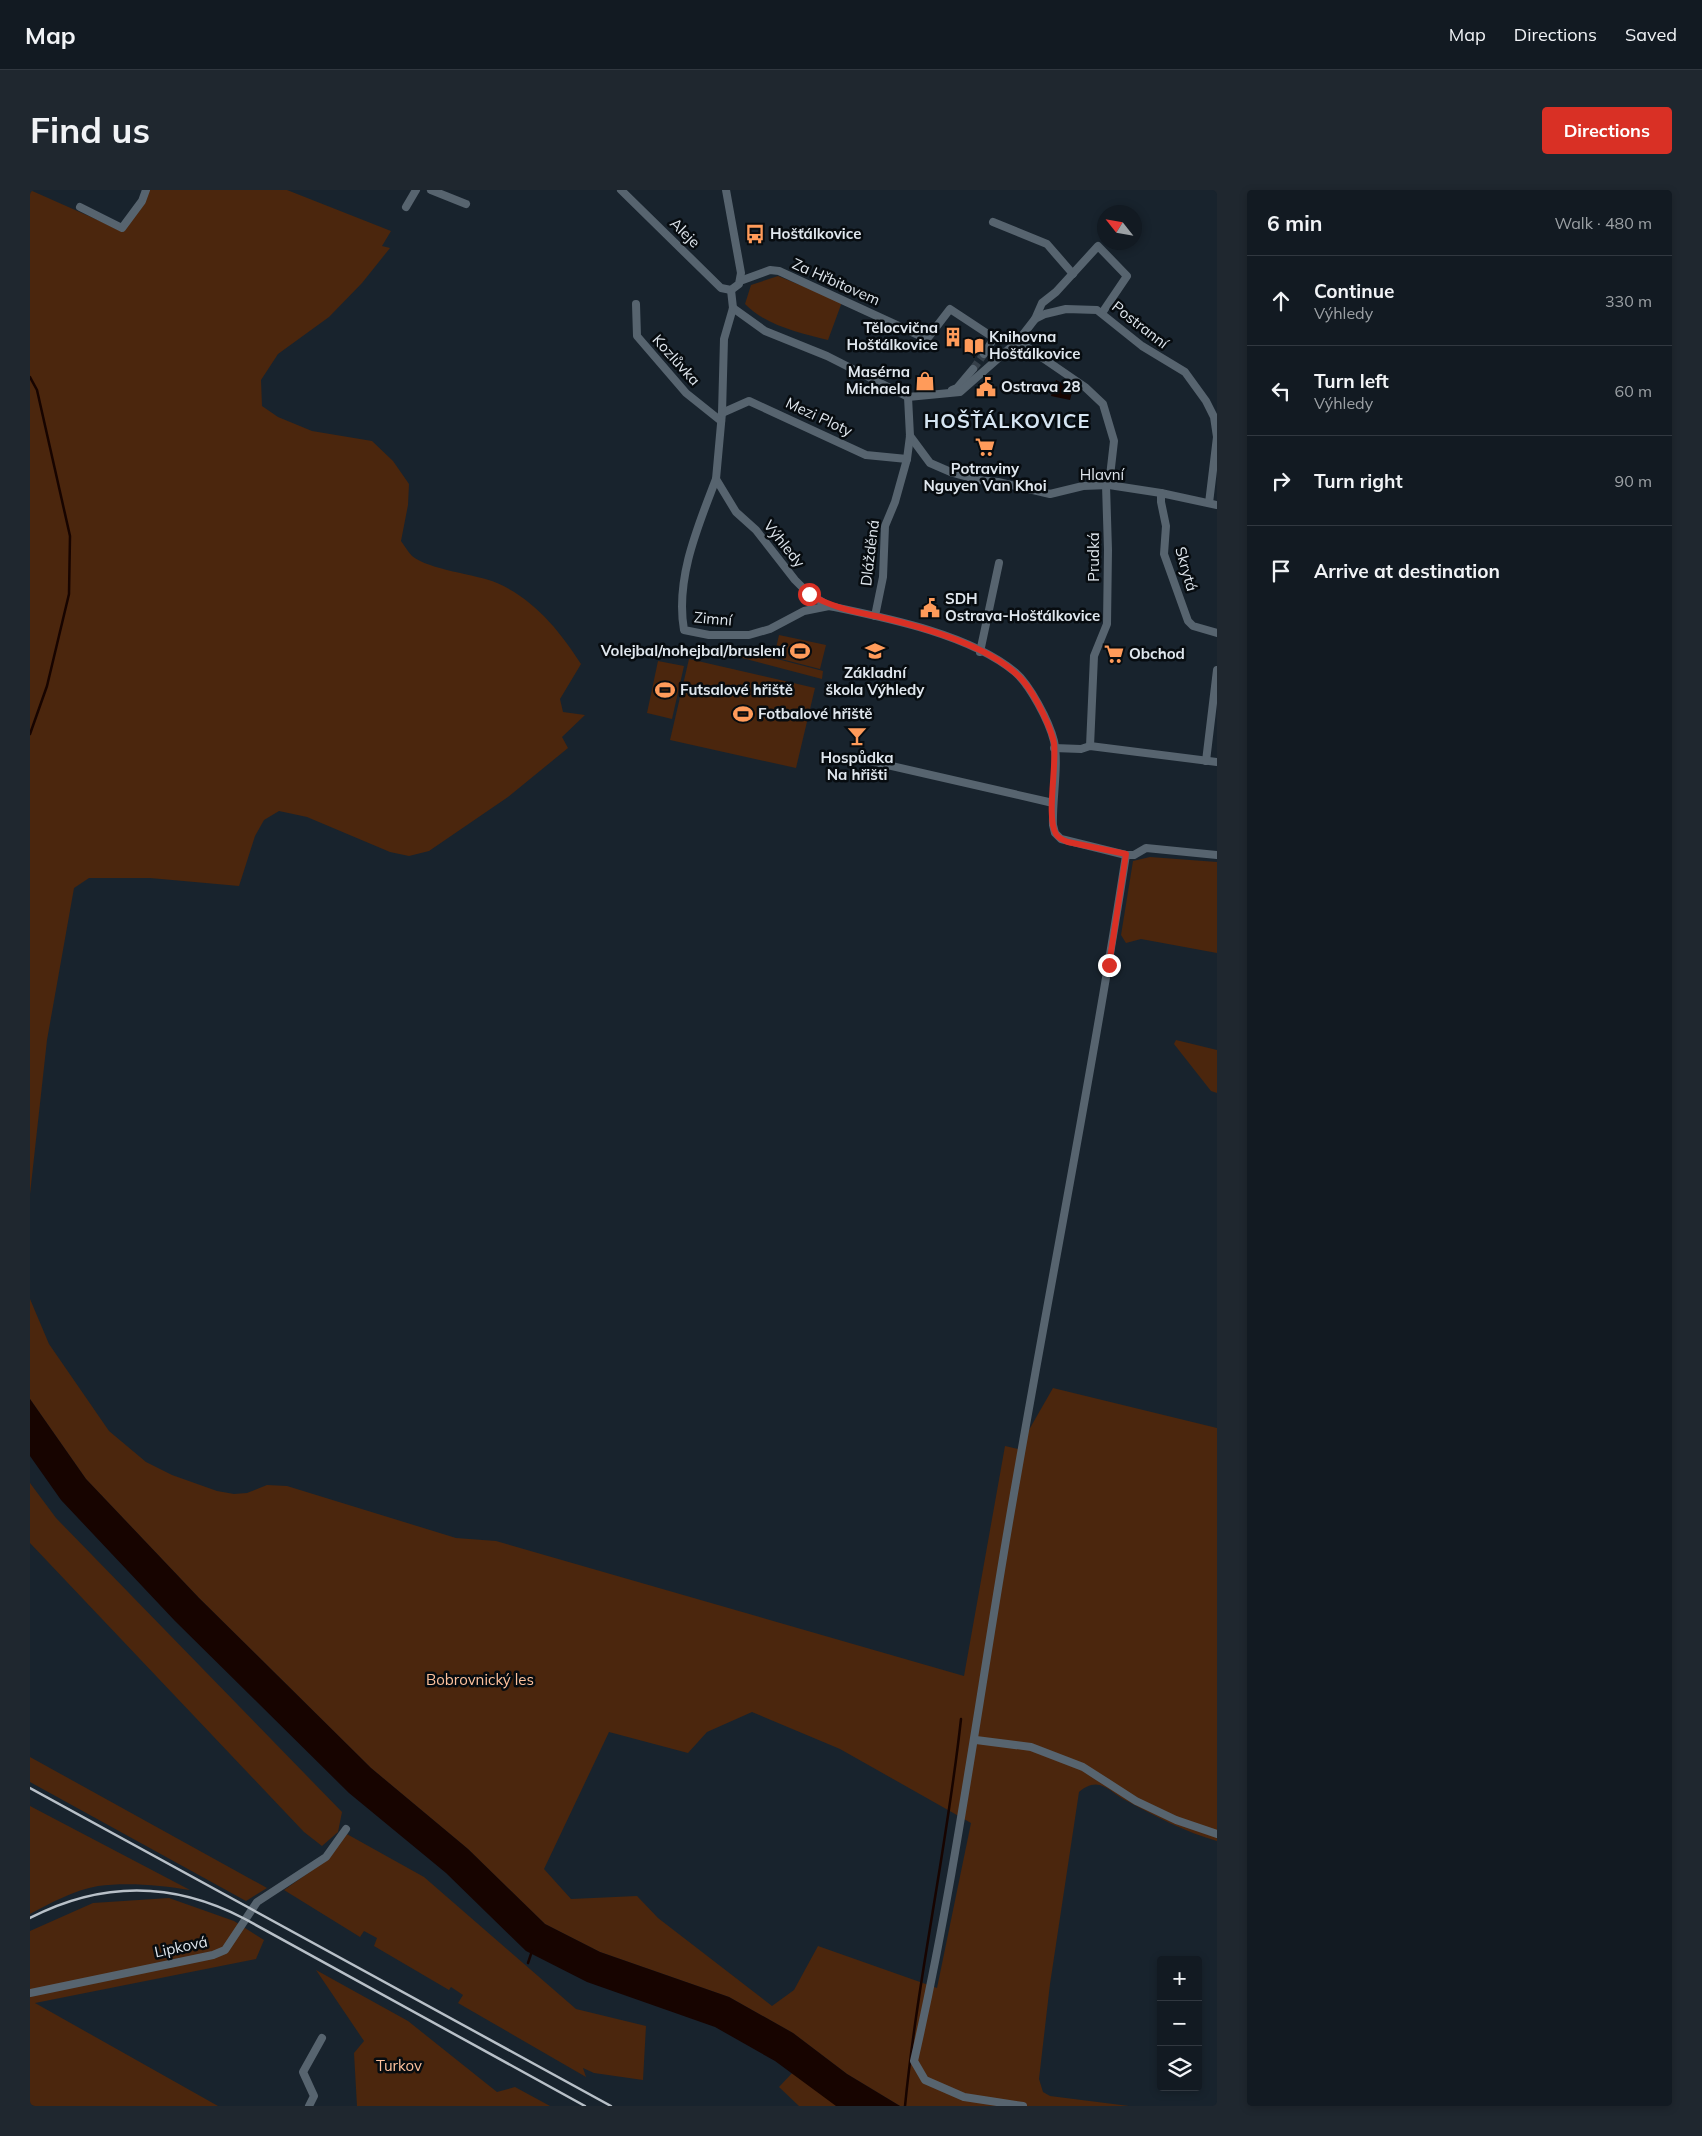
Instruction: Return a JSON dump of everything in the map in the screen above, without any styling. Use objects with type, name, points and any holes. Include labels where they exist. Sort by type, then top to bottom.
[{"type":"street","points":[[80,207],[122,228],[142,201],[146,190]]},
{"type":"street","points":[[406,207],[416,190]]},
{"type":"street","points":[[432,190],[466,204]]},
{"type":"street","name":"Aleje","points":[[621,190],[721,288],[731,290]]},
{"type":"street","points":[[716,479],[724,339],[733,308],[731,290],[737,287],[740,280],[726,190]]},
{"type":"street","points":[[993,222],[1047,244],[1073,274]]},
{"type":"street","points":[[733,308],[765,330],[827,356],[908,397],[960,392],[1018,341],[1035,319],[1042,303],[1056,292],[1098,246],[1128,276],[1102,313]]},
{"type":"street","name":"Za Hřbitovem","points":[[740,280],[774,270],[927,339],[950,309],[994,338],[984,354]]},
{"type":"street","name":"Kozlůvka","points":[[636,304],[637,336],[686,393],[721,417]]},
{"type":"street","name":"Postranní","points":[[1035,319],[1066,308],[1097,310],[1142,346],[1185,372],[1206,401],[1214,417],[1217,437],[1213,504]]},
{"type":"street","name":"Prudká","points":[[1018,341],[1085,387],[1103,404],[1114,441],[1108,486],[1107,624],[1094,656],[1090,746]]},
{"type":"street","points":[[946,393],[957,388],[973,369]]},
{"type":"street","points":[[908,397],[910,436]]},
{"type":"street","name":"Mezi Ploty","points":[[721,417],[749,401],[866,455],[907,459]]},
{"type":"street","name":"Hlavní","points":[[910,436],[930,463],[953,473],[979,480],[998,482],[1050,494],[1083,486],[1108,486],[1161,493],[1213,504]]},
{"type":"street","name":"Dlážděná","points":[[875,616],[883,577],[885,526],[895,502],[907,459],[910,436]]},
{"type":"street","name":"Výhledy","points":[[716,479],[736,512],[756,530],[809,594],[829,606],[911,624],[980,652],[1000,662],[1025,683],[1044,716],[1054,748],[1053,803],[1055,832],[1061,839],[1126,854]]},
{"type":"street","name":"Zimní","points":[[716,479],[695,534],[688,564],[681,612],[684,630],[709,635],[749,635],[770,629],[804,611],[829,606]]},
{"type":"street","name":"Skrytá","points":[[1161,493],[1160,502],[1166,526],[1164,554],[1188,621],[1192,626],[1217,633]]},
{"type":"street","points":[[980,652],[998,563]]},
{"type":"street","points":[[1206,761],[1217,670]]},
{"type":"street","points":[[1054,748],[1081,749],[1090,746],[1217,762]]},
{"type":"street","points":[[870,761],[1053,803]]},
{"type":"street","points":[[1022,2106],[964,2097],[925,2080],[914,2061],[933,1978],[976,1740],[1003,1558],[1083,1122],[1126,854],[1134,855],[1146,848],[1217,855]]},
{"type":"street","points":[[976,1740],[1031,1747],[1083,1767],[1136,1801],[1176,1820],[1217,1834]]},
{"type":"street","name":"Lipková","points":[[30,1993],[213,1955],[225,1950],[251,1909],[285,1882],[326,1857],[346,1829]]},
{"type":"street","points":[[309,2106],[314,2096],[303,2072],[322,2038]]},
{"type":"green space","points":[[30,190],[118,229],[148,190],[287,190],[391,231],[382,246],[390,248],[362,283],[329,317],[278,354],[261,380],[262,406],[278,417],[312,431],[372,441],[393,461],[409,484],[408,505],[401,541],[409,553],[429,565],[497,583],[523,598],[545,617],[581,664],[560,699],[563,712],[585,715],[562,737],[568,748],[508,797],[429,851],[409,856],[390,852],[307,817],[279,811],[264,820],[255,836],[239,886],[150,878],[89,878],[74,888],[47,1040],[30,1194]]},
{"type":"green space","points":[[778,276],[842,302],[828,340],[772,323],[762,318],[745,304],[751,285]]},
{"type":"green space","name":"Volejbal/nohejbal/bruslení","points":[[779,635],[826,645],[820,669],[774,657]]},
{"type":"green space","points":[[728,646],[823,671],[822,679],[727,654]]},
{"type":"green space","name":"Fotbalové hřiště","points":[[689,659],[815,688],[796,768],[670,740]]},
{"type":"green space","name":"Futsalové hřiště","points":[[658,661],[684,666],[672,719],[647,713]]},
{"type":"green space","points":[[1150,857],[1217,862],[1217,953],[1141,939],[1126,943],[1121,935],[1133,861]]},
{"type":"green space","points":[[1176,1040],[1217,1050],[1217,1093],[1211,1091],[1174,1044]]},
{"type":"green space","name":"Bobrovnický les","points":[[30,1299],[49,1344],[109,1431],[146,1462],[172,1475],[217,1491],[234,1494],[247,1493],[267,1485],[287,1486],[456,1538],[496,1541],[964,1676],[1005,1446],[1018,1449],[1053,1388],[1217,1428],[1217,1841],[1171,1824],[1100,1785],[1089,1786],[1079,1792],[1050,1984],[1039,2079],[1043,2092],[1050,2096],[1129,2106],[900,2106],[847,2074],[793,2033],[729,1997],[600,1952],[545,1924],[468,1849],[371,1768],[199,1598],[86,1479],[30,1399]],"holes":[[[752,1712],[840,1749],[971,1823],[937,1988],[818,1946],[794,1990],[772,2006],[658,1918],[637,1896],[571,1899],[544,1869],[609,1732],[688,1753],[707,1732]]]},
{"type":"green space","points":[[30,1483],[56,1518],[342,1812],[338,1832],[322,1846],[304,1832],[30,1543]]},
{"type":"green space","points":[[30,1757],[267,1888],[246,1901],[30,1782]]},
{"type":"green space","points":[[30,1806],[190,1890],[144,1885],[120,1884],[98,1886],[54,1901],[30,1914]]},
{"type":"green space","points":[[345,1833],[424,1877],[576,2009],[646,2026],[643,2080],[594,2073],[583,2068],[586,2077],[458,2003],[463,1995],[451,1987],[449,1990],[374,1946],[377,1938],[364,1931],[360,1937],[284,1890],[328,1859]]},
{"type":"green space","points":[[169,1898],[234,1921],[264,1940],[256,1959],[35,2003],[218,2106],[30,2106],[30,1931],[93,1903]]},
{"type":"green space","name":"Turkov","points":[[316,1970],[408,2021],[497,2092],[515,2087],[550,2106],[357,2106],[354,2053],[364,2041]]},
{"type":"green space","points":[[795,2070],[843,2106],[799,2106],[779,2087]]},
{"type":"shaded area","points":[[1056,380],[1073,389],[1070,400],[1051,396]]},
{"type":"shaded area","points":[[30,1399],[86,1479],[199,1598],[371,1768],[468,1849],[545,1924],[600,1952],[729,1997],[793,2033],[847,2074],[900,2106],[836,2106],[775,2061],[715,2027],[587,1982],[526,1951],[446,1873],[349,1793],[175,1621],[61,1500],[30,1456]]},
{"type":"waterway","points":[[30,377],[37,390],[70,536],[69,594],[47,686],[30,734]]},
{"type":"waterway","points":[[905,2106],[917,2009],[948,1816],[961,1719]]},
{"type":"waterway","points":[[528,1963],[532,1951]]},
{"type":"tunnel","points":[[973,369],[984,354]]},
{"type":"railway","points":[[30,1788],[611,2106]]},
{"type":"railway","points":[[30,1918],[84,1897],[138,1890],[164,1892],[218,1907],[245,1919],[585,2106]]},
{"type":"place","name":"Hošťálkovice","points":[[755,234]]},
{"type":"place","name":"Tělocvična Hošťálkovice","points":[[953,337]]},
{"type":"place","name":"Knihovna Hošťálkovice","points":[[974,346]]},
{"type":"place","name":"Masérna Michaela","points":[[925,381]]},
{"type":"place","name":"Ostrava 28","points":[[986,387]]},
{"type":"place","name":"Potraviny Nguyen Van Khoi","points":[[985,447]]},
{"type":"place","name":"SDH Ostrava-Hošťálkovice","points":[[930,608]]},
{"type":"place","name":"Volejbal/nohejbal/bruslení","points":[[800,651]]},
{"type":"place","name":"Základní škola Výhledy","points":[[875,651]]},
{"type":"place","name":"Obchod","points":[[1114,654]]},
{"type":"place","name":"Futsalové hřiště","points":[[665,690]]},
{"type":"place","name":"Fotbalové hřiště","points":[[743,714]]},
{"type":"place","name":"Hospůdka Na hřišti","points":[[857,736]]},
{"type":"district","name":"HOŠŤÁLKOVICE","points":[[1007,421]]},
{"type":"route","points":[[809,594],[829,606],[911,624],[946,637],[1000,662],[1015,672],[1025,683],[1044,716],[1054,741],[1053,825],[1057,836],[1068,842],[1126,854],[1109,965]]}]
